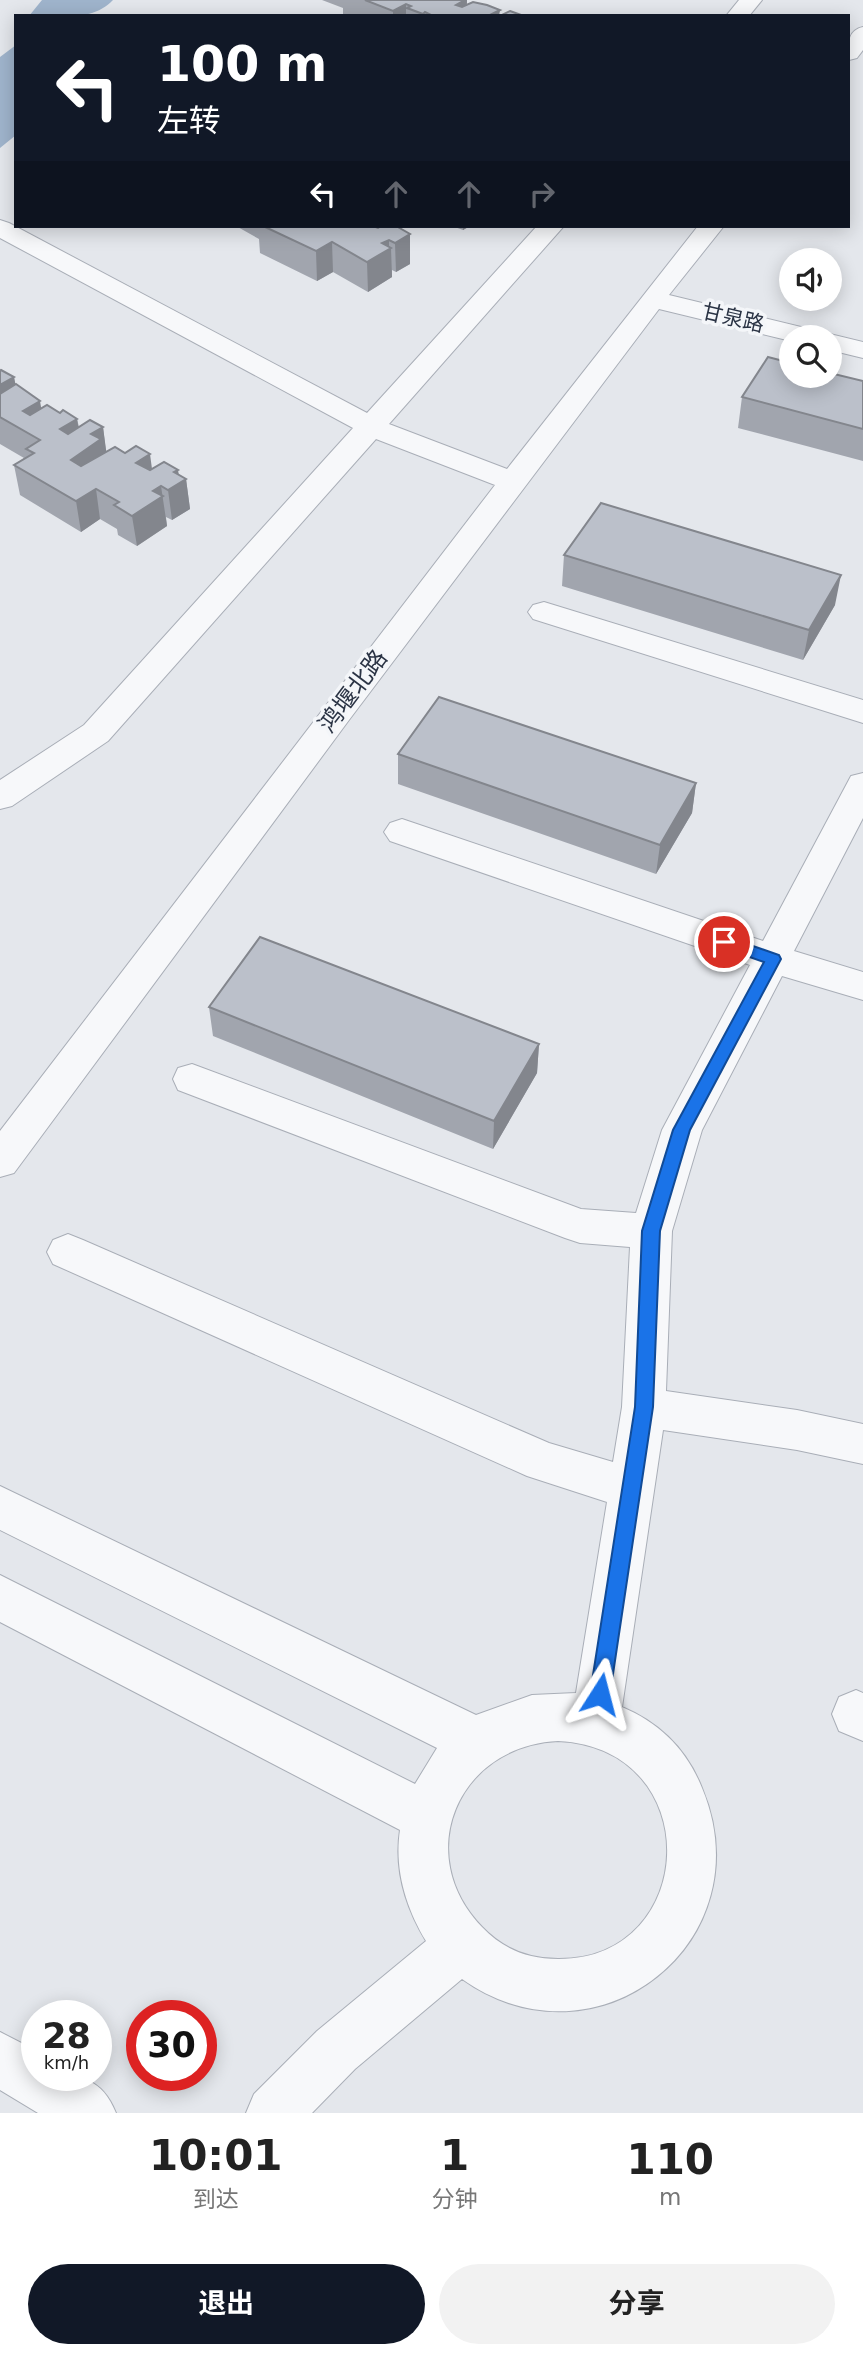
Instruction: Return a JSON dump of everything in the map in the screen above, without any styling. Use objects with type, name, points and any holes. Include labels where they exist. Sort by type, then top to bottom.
[{"type":"street","points":[[739,14],[751,0]]},
{"type":"street","points":[[850,52],[863,34]]},
{"type":"street","points":[[0,228],[372,427],[426,450],[513,481]]},
{"type":"street","points":[[0,797],[96,733],[549,228]]},
{"type":"street","name":"鸿堰北路","points":[[0,1161],[513,481],[709,228]]},
{"type":"street","name":"甘泉路","points":[[652,299],[779,330]]},
{"type":"street","points":[[842,345],[863,349]]},
{"type":"street","points":[[544,612],[863,712]]},
{"type":"street","points":[[596,1720],[644,1407],[651,1231],[682,1130],[863,785]]},
{"type":"street","points":[[402,832],[773,959],[863,986]]},
{"type":"street","points":[[192,1079],[580,1226],[651,1231]]},
{"type":"street","points":[[68,1252],[542,1462],[631,1488]]},
{"type":"street","points":[[644,1407],[797,1430],[863,1444]]},
{"type":"street","points":[[0,1507],[474,1740]]},
{"type":"street","points":[[0,1597],[426,1818]]},
{"type":"street","points":[[553,1713],[596,1720],[642,1748],[665,1772],[685,1812],[692,1856],[685,1900],[664,1940],[631,1970],[590,1987],[544,1987],[501,1973],[463,1944],[437,1904],[426,1858],[426,1818],[446,1772],[474,1740],[512,1720],[553,1713]]},
{"type":"street","points":[[272,2113],[336,2050],[463,1944]]},
{"type":"street","points":[[0,2059],[89,2113]]},
{"type":"water","points":[[42,0],[113,0],[105,7],[88,14],[31,14]]},
{"type":"water","points":[[14,46],[14,137],[0,148],[0,57]]},
{"type":"building","points":[[365,0],[465,0],[456,5],[462,7],[473,2],[500,10],[492,14],[423,14],[407,8],[411,6],[406,4],[393,11]]},
{"type":"building","points":[[267,228],[400,228],[410,234],[395,243],[389,240],[382,243],[391,248],[367,262],[332,242],[316,251]]},
{"type":"building","points":[[768,357],[779,360],[779,388],[842,388],[842,376],[863,381],[863,429],[742,397]]},
{"type":"building","points":[[0,371],[14,377],[0,385]]},
{"type":"building","points":[[16,384],[40,401],[23,411],[30,415],[47,405],[60,413],[63,410],[77,419],[60,429],[68,434],[90,420],[103,427],[91,434],[101,439],[71,460],[81,466],[115,447],[125,453],[136,446],[150,454],[136,463],[150,470],[164,462],[178,470],[174,472],[186,479],[168,490],[161,486],[153,491],[163,496],[132,516],[114,505],[119,502],[96,489],[76,501],[14,465],[34,453],[26,449],[40,440],[0,417],[0,394]]},
{"type":"building","points":[[601,503],[841,575],[809,630],[564,555]]},
{"type":"building","points":[[439,697],[696,783],[660,845],[398,754]]},
{"type":"building","points":[[260,937],[539,1044],[494,1121],[209,1007]]},
{"type":"route","points":[[600,1694],[644,1407],[651,1231],[682,1130],[773,959],[724,942]]}]
